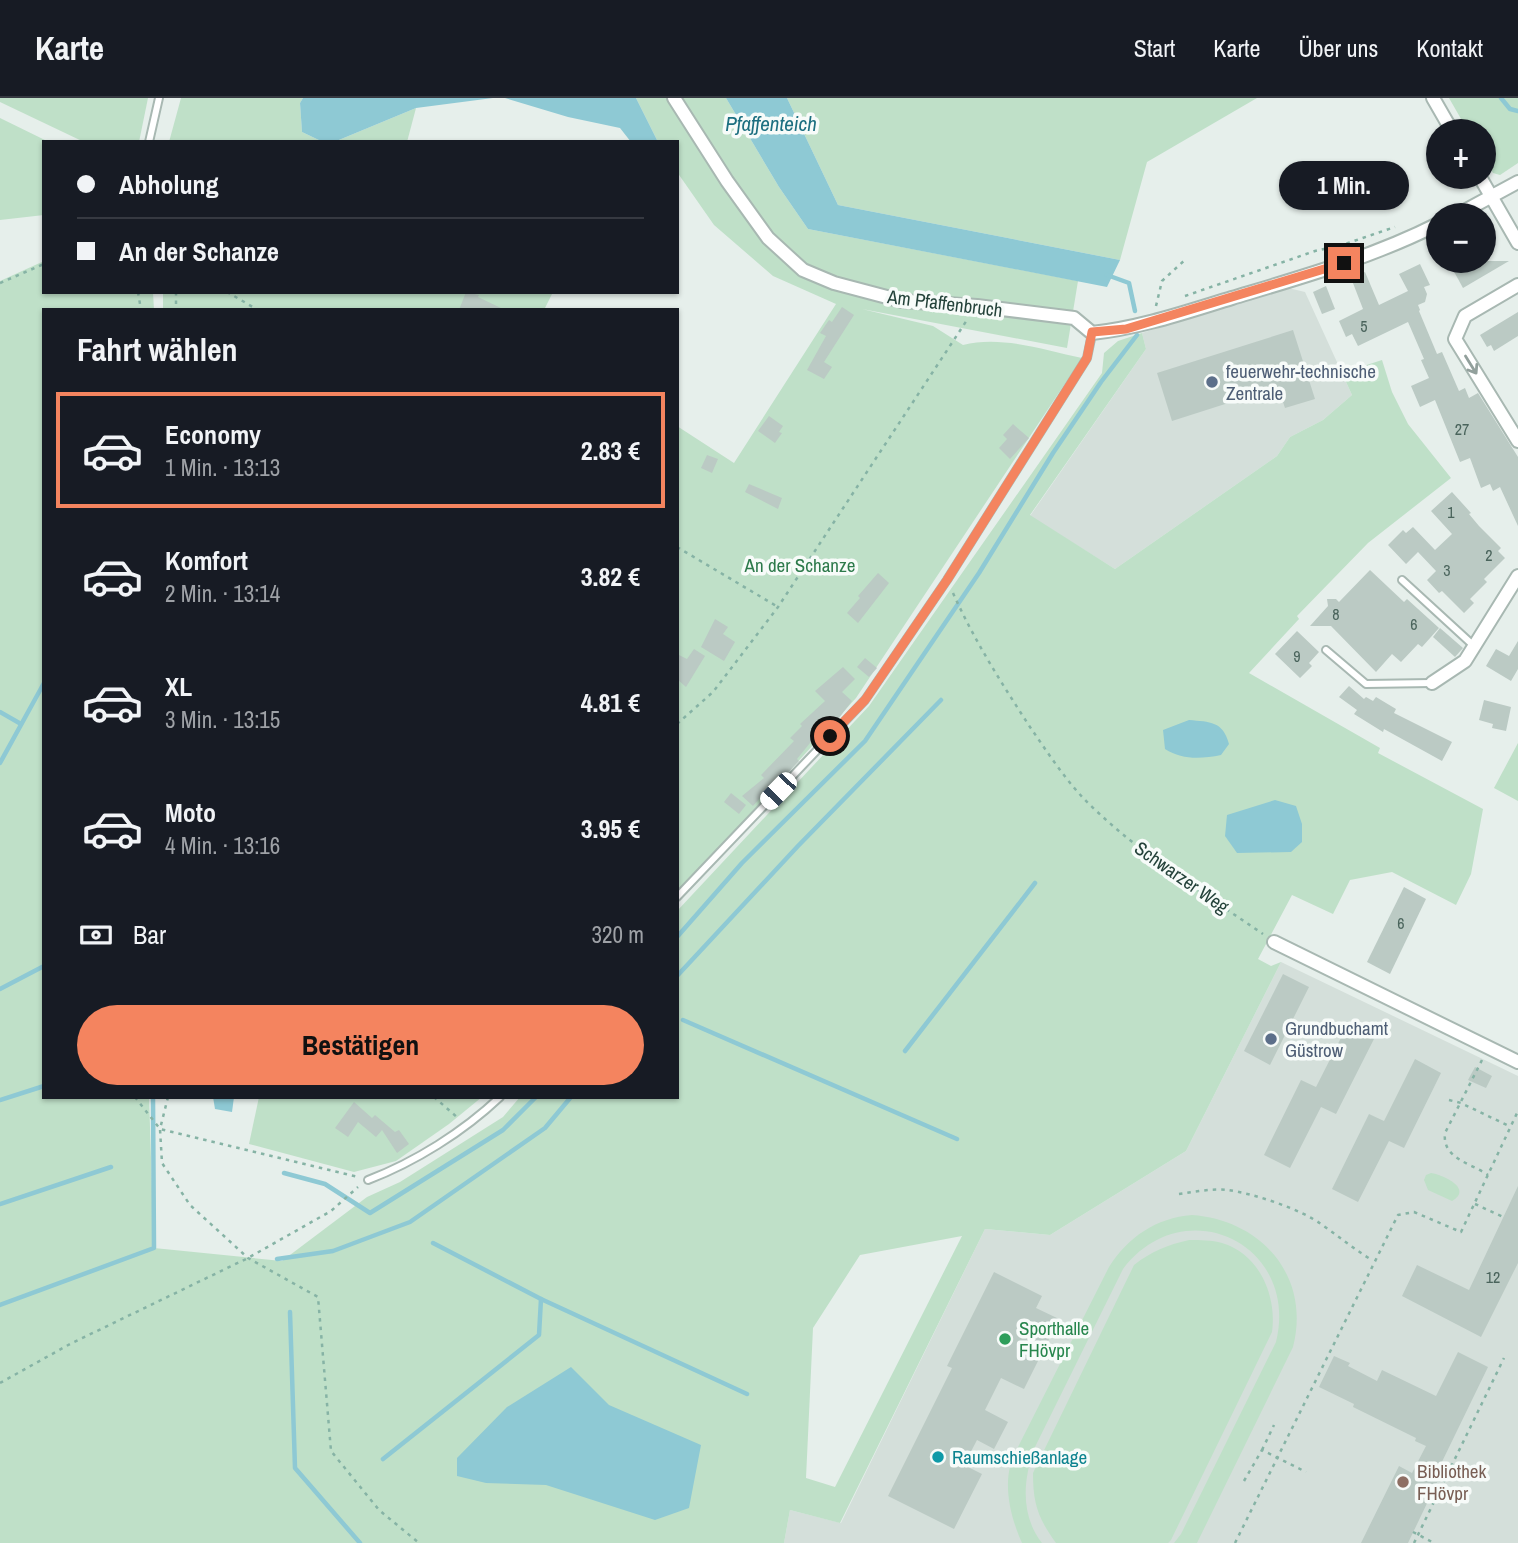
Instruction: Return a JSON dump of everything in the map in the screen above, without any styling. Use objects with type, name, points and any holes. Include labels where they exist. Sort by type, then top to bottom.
[{"type":"street","name":"Am Pfaffenbruch","points":[[674,98],[727,181],[768,238],[803,270],[834,283],[902,301],[977,306],[1074,318],[1092,332]]},
{"type":"street","points":[[1433,98],[1445,119]]},
{"type":"street","points":[[1480,203],[1518,182]]},
{"type":"street","points":[[1487,189],[1518,243]]},
{"type":"street","points":[[1092,332],[1126,329],[1298,278],[1426,230]]},
{"type":"street","points":[[1518,285],[1465,316],[1455,339],[1518,441]]},
{"type":"street","points":[[1432,683],[1465,661],[1518,576]]},
{"type":"street","points":[[1274,942],[1518,1062]]},
{"type":"lane","points":[[149,140],[159,98]]},
{"type":"lane","points":[[679,895],[865,700],[947,580],[1087,358],[1092,332]]},
{"type":"lane","points":[[1402,580],[1474,646]]},
{"type":"lane","points":[[1326,650],[1366,684],[1432,683]]},
{"type":"lane","points":[[368,1180],[394,1170],[467,1125],[498,1099]]},
{"type":"path","points":[[1180,298],[1315,251],[1405,224]]},
{"type":"path","points":[[1168,302],[1156,306],[1162,281],[1186,259]]},
{"type":"path","points":[[0,283],[42,265]]},
{"type":"path","points":[[230,294],[255,308]]},
{"type":"path","points":[[679,722],[713,692],[778,607],[977,306]]},
{"type":"path","points":[[679,548],[778,607]]},
{"type":"path","name":"Schwarzer Weg","points":[[947,580],[963,615],[1016,706],[1052,759],[1087,801],[1126,837],[1274,942]]},
{"type":"path","points":[[1488,1048],[1445,1133],[1444,1142],[1454,1157],[1488,1176]]},
{"type":"path","points":[[137,1099],[160,1129],[368,1180]]},
{"type":"path","points":[[168,1099],[160,1129],[162,1163],[190,1205],[248,1258],[318,1297],[331,1451],[379,1510],[419,1543]]},
{"type":"path","points":[[436,1099],[467,1125]]},
{"type":"path","points":[[1449,1100],[1511,1127]]},
{"type":"path","points":[[1236,1543],[1398,1215],[1414,1212],[1461,1232],[1518,1111]]},
{"type":"path","points":[[0,1383],[70,1344],[248,1258],[331,1211],[357,1188]]},
{"type":"path","points":[[1179,1194],[1228,1190],[1289,1208],[1320,1223],[1340,1240],[1370,1259]]},
{"type":"path","points":[[1475,1204],[1503,1217]]},
{"type":"path","points":[[1414,1543],[1504,1358]]},
{"type":"path","points":[[1244,1481],[1275,1425]]},
{"type":"path","points":[[1262,1450],[1306,1472]]},
{"type":"path","points":[[1413,1532],[1434,1543]]},
{"type":"shaded area","points":[[1288,288],[1305,292],[1352,395],[1323,420],[1290,437],[1277,456],[1115,569],[1030,516],[1146,349],[1142,333]]},
{"type":"shaded area","points":[[1281,962],[1518,1076],[1518,1543],[784,1543],[790,1510],[841,1523],[985,1229],[1050,1235],[1186,1151]]},
{"type":"green space","points":[[0,98],[148,98],[139,140],[80,140],[0,102]]},
{"type":"green space","points":[[181,98],[303,98],[300,103],[302,132],[319,140],[170,140]]},
{"type":"green space","name":"An der Schanze","points":[[636,98],[726,98],[779,187],[808,229],[1078,281],[1067,348],[862,309],[933,326],[963,345],[977,342],[1007,343],[1082,358],[856,698],[679,892],[679,427],[734,463],[836,304],[773,276],[714,225],[679,175],[679,140],[657,140]]},
{"type":"green space","points":[[787,98],[1257,98],[1147,162],[1120,260],[838,205]]},
{"type":"green space","points":[[1449,98],[1518,98],[1518,163],[1500,175],[1496,174],[1496,119],[1461,119]]},
{"type":"green space","points":[[416,108],[408,140],[339,140]]},
{"type":"green space","points":[[0,118],[45,140],[42,140],[42,215],[0,220]]},
{"type":"green space","points":[[42,262],[42,294],[153,294],[154,308],[42,308],[42,1099],[149,1099],[154,1248],[282,1261],[367,1197],[400,1182],[503,1117],[518,1099],[679,1099],[679,909],[869,706],[1102,373],[1104,353],[1118,341],[1142,333],[1146,349],[1030,515],[1115,569],[1277,456],[1290,437],[1323,420],[1352,395],[1342,373],[1382,360],[1392,392],[1408,424],[1451,478],[1368,543],[1297,616],[1299,619],[1249,673],[1380,748],[1378,753],[1483,809],[1471,874],[1456,905],[1392,872],[1350,880],[1333,914],[1292,895],[1258,959],[1271,966],[1281,962],[1186,1151],[1050,1235],[985,1229],[840,1523],[790,1510],[784,1543],[0,1543],[0,281]],"holes":[[[962,1236],[835,1487],[806,1478],[813,1328],[860,1255]]]},
{"type":"green space","points":[[163,294],[552,294],[545,308],[163,308]]},
{"type":"green space","points":[[1518,743],[1518,801],[1494,788]]},
{"type":"green space","points":[[259,1099],[480,1099],[396,1161],[354,1172],[249,1144]]},
{"type":"green space","points":[[1431,1173],[1454,1183],[1458,1187],[1458,1196],[1452,1201],[1428,1190],[1424,1180],[1426,1175]]},
{"type":"green space","points":[[1192,1215],[1217,1219],[1240,1228],[1276,1257],[1295,1298],[1297,1321],[1293,1347],[1197,1543],[1174,1543],[1181,1534],[1276,1342],[1279,1307],[1271,1278],[1254,1255],[1231,1239],[1205,1231],[1176,1233],[1148,1245],[1123,1269],[1035,1447],[1028,1472],[1026,1496],[1030,1521],[1042,1543],[1022,1543],[1012,1516],[1009,1496],[1008,1476],[1011,1464],[1109,1267],[1125,1247],[1144,1231],[1167,1220]]},
{"type":"green space","points":[[1189,1240],[1222,1243],[1247,1257],[1263,1278],[1268,1291],[1272,1305],[1272,1332],[1168,1543],[1056,1543],[1038,1510],[1033,1473],[1134,1265],[1160,1249]]},
{"type":"water","points":[[303,98],[493,98],[416,108],[339,140],[319,140],[302,132],[300,103]]},
{"type":"water","points":[[505,98],[636,98],[657,140],[629,140],[620,128],[568,117]]},
{"type":"water","name":"Pfaffenteich","points":[[726,98],[787,98],[838,205],[1120,260],[1107,287],[808,229],[779,187]]},
{"type":"water","points":[[1189,720],[1209,722],[1223,731],[1229,744],[1221,755],[1192,758],[1165,749],[1163,730]]},
{"type":"water","points":[[1275,800],[1296,806],[1302,824],[1302,842],[1291,852],[1237,853],[1225,836],[1227,815]]},
{"type":"water","points":[[213,1099],[234,1099],[232,1112],[215,1109]]},
{"type":"water","points":[[571,1367],[609,1405],[701,1445],[689,1508],[655,1520],[546,1485],[486,1483],[457,1476],[457,1458],[507,1407]]},
{"type":"building","points":[[1496,261],[1509,261],[1496,269]]},
{"type":"building","points":[[1420,264],[1430,285],[1424,287],[1427,294],[1425,302],[1418,305],[1419,311],[1437,354],[1442,352],[1459,391],[1465,388],[1469,398],[1478,393],[1518,457],[1518,526],[1500,487],[1493,491],[1490,484],[1481,488],[1470,458],[1460,462],[1435,400],[1420,407],[1411,386],[1429,378],[1408,322],[1358,346],[1352,334],[1346,337],[1339,321],[1363,309],[1351,278],[1365,272],[1379,305],[1408,291],[1399,274]]},
{"type":"building","points":[[1455,273],[1489,273],[1463,288]]},
{"type":"building","points":[[1326,286],[1335,309],[1322,314],[1313,292]]},
{"type":"building","points":[[465,294],[475,294],[501,308],[460,308]]},
{"type":"building","points":[[842,307],[854,315],[824,362],[832,367],[824,379],[807,370],[826,336],[820,333]]},
{"type":"building","points":[[1518,312],[1518,336],[1494,351],[1491,345],[1487,347],[1480,335]]},
{"type":"building","name":"feuerwehr-technische Zentrale","points":[[1293,330],[1315,399],[1285,408],[1278,387],[1172,421],[1157,373]]},
{"type":"building","points":[[769,416],[783,426],[775,443],[758,431]]},
{"type":"building","points":[[1013,424],[1029,438],[1010,459],[999,448],[1007,439],[1003,435]]},
{"type":"building","points":[[707,455],[718,459],[712,473],[701,468]]},
{"type":"building","points":[[749,484],[782,498],[778,509],[745,492]]},
{"type":"building","points":[[1452,492],[1501,548],[1498,551],[1505,558],[1484,579],[1487,582],[1470,599],[1474,603],[1464,613],[1427,580],[1436,571],[1418,552],[1406,564],[1388,545],[1403,530],[1406,533],[1413,527],[1435,550],[1452,534],[1431,511]]},
{"type":"building","points":[[1370,570],[1404,602],[1407,599],[1439,628],[1422,647],[1418,644],[1401,662],[1392,654],[1376,672],[1331,626],[1310,626],[1328,606],[1327,599],[1336,599],[1339,602]]},
{"type":"building","points":[[878,573],[889,583],[858,623],[847,613]]},
{"type":"building","points":[[715,619],[728,627],[723,634],[735,642],[724,661],[701,647]]},
{"type":"building","points":[[1440,628],[1463,648],[1455,657],[1433,637]]},
{"type":"building","points":[[1297,631],[1319,652],[1309,663],[1312,666],[1300,678],[1275,654]]},
{"type":"building","points":[[1518,641],[1518,669],[1511,681],[1486,666],[1496,649],[1509,656]]},
{"type":"building","points":[[694,649],[705,656],[686,687],[679,681],[679,655],[687,659]]},
{"type":"building","points":[[865,658],[877,668],[869,677],[857,667]]},
{"type":"building","points":[[843,667],[855,679],[842,692],[852,701],[839,718],[810,743],[797,759],[799,761],[753,806],[742,796],[764,778],[761,775],[794,741],[790,738],[802,726],[800,724],[825,701],[815,691]]},
{"type":"building","points":[[1349,686],[1364,699],[1366,697],[1373,701],[1376,697],[1396,709],[1394,713],[1452,742],[1442,761],[1384,729],[1383,732],[1354,714],[1357,710],[1339,697]]},
{"type":"building","points":[[1484,700],[1511,707],[1506,731],[1492,728],[1493,724],[1479,720]]},
{"type":"building","points":[[731,793],[746,805],[739,814],[724,802]]},
{"type":"building","points":[[1404,887],[1426,899],[1390,974],[1367,962]]},
{"type":"building","points":[[1283,974],[1309,987],[1270,1065],[1244,1051]]},
{"type":"building","points":[[1347,1026],[1374,1039],[1336,1114],[1321,1107],[1290,1168],[1264,1155],[1301,1080],[1316,1087]]},
{"type":"building","points":[[1415,1059],[1441,1073],[1404,1148],[1389,1141],[1358,1202],[1332,1189],[1369,1114],[1384,1121]]},
{"type":"building","points":[[1475,1067],[1492,1076],[1486,1088],[1468,1080]]},
{"type":"building","points":[[354,1102],[372,1118],[375,1115],[395,1132],[399,1130],[409,1144],[397,1153],[382,1130],[376,1137],[358,1122],[348,1137],[335,1128]]},
{"type":"building","points":[[1518,1186],[1518,1263],[1481,1337],[1402,1296],[1417,1265],[1469,1290]]},
{"type":"building","points":[[994,1272],[1042,1296],[1036,1308],[1059,1319],[1024,1389],[1001,1378],[985,1410],[1008,1422],[994,1449],[977,1440],[964,1465],[982,1474],[954,1529],[888,1496],[952,1368],[947,1366]]},
{"type":"building","points":[[1458,1352],[1488,1367],[1438,1470],[1442,1472],[1408,1543],[1361,1543],[1399,1466],[1412,1473],[1426,1446],[1415,1441],[1416,1438],[1319,1387],[1334,1356],[1377,1381],[1382,1370],[1436,1396]]},
{"type":"waterway","points":[[1501,98],[1510,109],[1518,111]]},
{"type":"waterway","points":[[1107,275],[1129,283],[1135,311]]},
{"type":"waterway","points":[[679,935],[742,863],[865,741],[979,573],[1053,453],[1137,335]]},
{"type":"waterway","points":[[0,763],[42,687]]},
{"type":"waterway","points":[[679,974],[798,846],[941,700]]},
{"type":"waterway","points":[[0,712],[21,724]]},
{"type":"waterway","points":[[905,1051],[1035,883]]},
{"type":"waterway","points":[[0,989],[42,967]]},
{"type":"waterway","points":[[683,1020],[957,1139]]},
{"type":"waterway","points":[[0,1100],[42,1087]]},
{"type":"waterway","points":[[0,1305],[154,1248],[153,1099]]},
{"type":"waterway","points":[[284,1173],[325,1184],[370,1213],[503,1130],[534,1099]]},
{"type":"waterway","points":[[277,1259],[333,1251],[410,1222],[545,1128],[569,1099]]},
{"type":"waterway","points":[[0,1204],[111,1167]]},
{"type":"waterway","points":[[433,1243],[541,1299],[747,1394]]},
{"type":"waterway","points":[[383,1459],[539,1335],[541,1299]]},
{"type":"waterway","points":[[290,1312],[295,1468],[360,1543]]},
{"type":"place","name":"feuerwehr-technische Zentrale","points":[[1212,382]]},
{"type":"place","name":"Grundbuchamt Güstrow","points":[[1271,1039]]},
{"type":"place","name":"Sporthalle FHövpr","points":[[1005,1339]]},
{"type":"place","name":"Raumschießanlage","points":[[938,1457]]},
{"type":"place","name":"Bibliothek FHövpr","points":[[1403,1482]]},
{"type":"route","points":[[830,736],[865,700],[947,580],[1087,358],[1092,332],[1126,329],[1344,263]]}]
